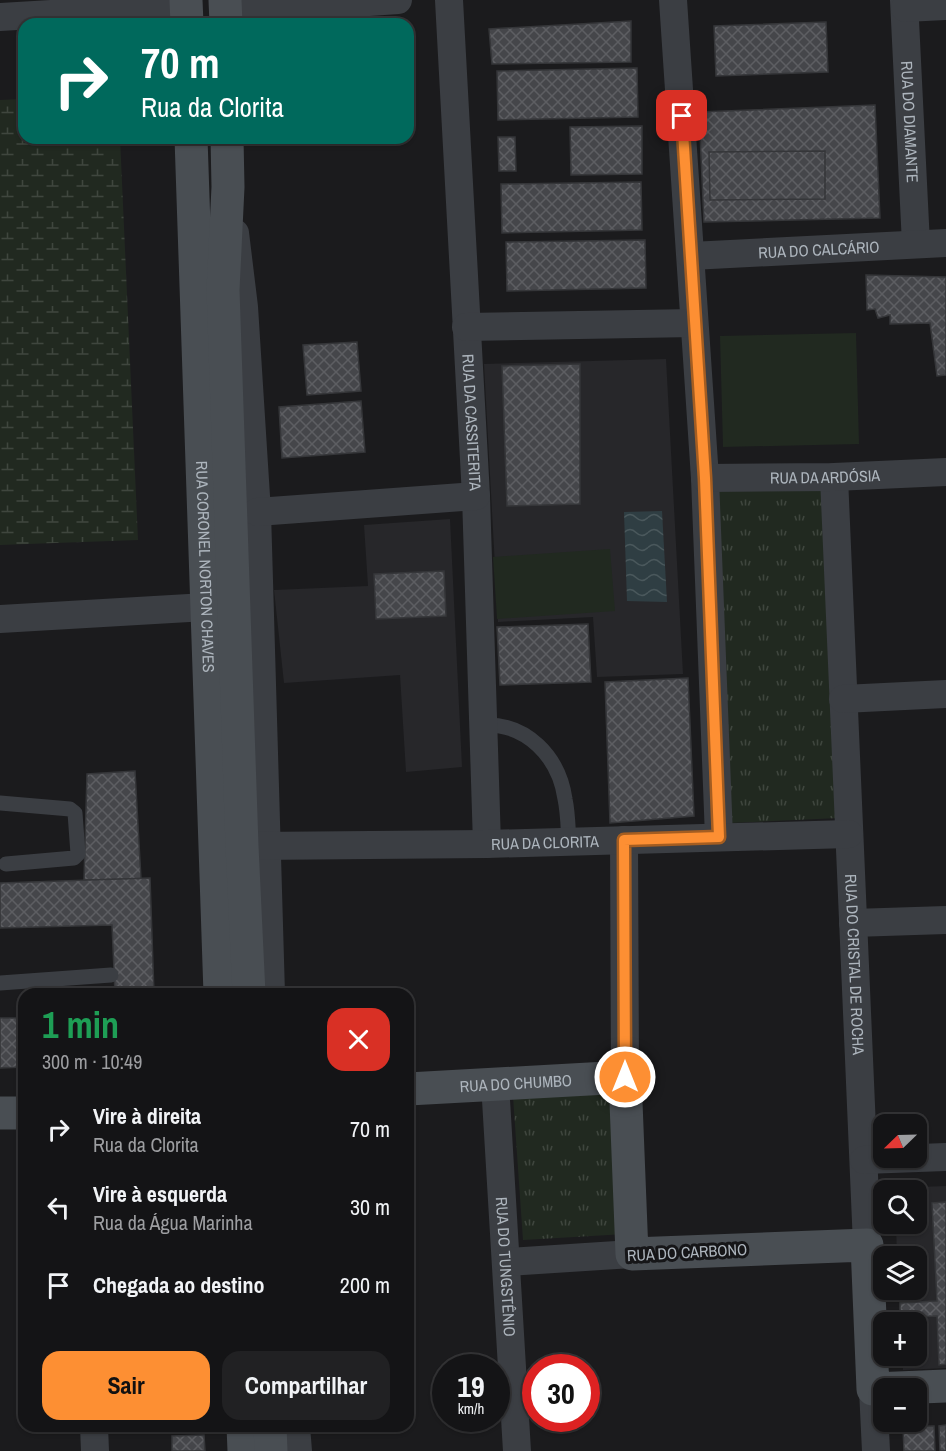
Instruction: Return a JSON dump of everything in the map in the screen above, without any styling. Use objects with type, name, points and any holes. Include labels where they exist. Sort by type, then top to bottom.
[{"type":"main road","name":"RUA CORONEL NORTON CHAVES","points":[[191,144],[220,988]]},
{"type":"main road","name":"RUA CORONEL NORTON CHAVES","points":[[227,144],[228,187],[222,290],[254,846],[249,988]]},
{"type":"main road","name":"RUA DO CHUMBO","points":[[414,1089],[625,1077]]},
{"type":"main road","points":[[625,1077],[633,1254]]},
{"type":"main road","points":[[0,1113],[18,1113]]},
{"type":"main road","name":"RUA DO CARBONO","points":[[633,1254],[867,1245]]},
{"type":"main road","name":"RUA DO CRISTAL DE ROCHA","points":[[867,1245],[873,1389]]},
{"type":"main road","points":[[927,1387],[946,1386]]},
{"type":"main road","points":[[243,1432],[244,1451]]},
{"type":"main road","points":[[270,1432],[271,1451]]},
{"type":"street","points":[[226,12],[398,0]]},
{"type":"street","name":"RUA DA CASSITERITA","points":[[448,0],[476,496],[487,844]]},
{"type":"street","points":[[674,0],[705,478],[719,837]]},
{"type":"street","points":[[904,4],[946,6]]},
{"type":"street","name":"RUA DO DIAMANTE","points":[[904,4],[916,244]]},
{"type":"street","points":[[0,17],[186,10]]},
{"type":"street","name":"RUA CORONEL NORTON CHAVES","points":[[228,187],[239,252],[244,307],[257,512],[254,846],[270,988]]},
{"type":"street","name":"RUA DO CALCÁRIO","points":[[692,256],[946,243]]},
{"type":"street","points":[[466,327],[694,323]]},
{"type":"street","name":"RUA DA ARDÓSIA","points":[[705,478],[834,477],[946,472]]},
{"type":"street","name":"RUA DO CRISTAL DE ROCHA","points":[[834,477],[867,1245]]},
{"type":"street","points":[[257,512],[476,496]]},
{"type":"street","points":[[0,619],[206,607]]},
{"type":"street","points":[[843,699],[946,694]]},
{"type":"street","name":"RUA DA CLORITA","points":[[254,846],[487,844],[849,834]]},
{"type":"street","points":[[624,840],[625,1077]]},
{"type":"street","points":[[853,923],[946,920]]},
{"type":"street","name":"RUA DO TUNGSTÊNIO","points":[[495,1083],[517,1451]]},
{"type":"street","points":[[864,1160],[946,1157]]},
{"type":"street","name":"RUA DO CARBONO","points":[[507,1262],[633,1254]]},
{"type":"street","points":[[94,1432],[95,1451]]},
{"type":"street","points":[[296,1432],[298,1451]]},
{"type":"street","name":"RUA DO CRISTAL DE ROCHA","points":[[875,1432],[876,1451]]},
{"type":"lane","points":[[483,725],[500,724],[516,730],[534,741],[548,756],[559,777],[565,798],[569,842]]},
{"type":"lane","points":[[0,802],[70,809],[75,813],[78,854],[74,858],[6,864]]},
{"type":"lane","points":[[0,983],[111,975]]},
{"type":"shaded area","points":[[666,359],[683,674],[597,677],[593,617],[498,622],[484,364]]},
{"type":"shaded area","points":[[450,519],[462,767],[406,772],[400,675],[284,683],[274,590],[368,586],[364,525]]},
{"type":"shaded area","points":[[946,1186],[946,1368],[903,1370],[903,1366],[927,1366],[927,1312],[900,1312],[899,1300],[927,1300],[927,1246],[897,1246],[896,1234],[927,1234],[927,1187]]},
{"type":"green space","points":[[18,99],[18,144],[120,144],[138,540],[0,545],[0,100]]},
{"type":"green space","points":[[856,333],[859,444],[723,447],[720,336]]},
{"type":"green space","points":[[827,485],[839,818],[728,823],[716,488]]},
{"type":"green space","points":[[610,549],[615,611],[497,619],[493,557]]},
{"type":"green space","points":[[615,1089],[625,1234],[523,1240],[513,1096]]},
{"type":"water","points":[[662,511],[667,602],[627,601],[624,512]]},
{"type":"building","points":[[631,21],[631,62],[492,64],[489,29]]},
{"type":"building","points":[[826,22],[828,72],[716,76],[714,26]]},
{"type":"building","points":[[637,68],[638,117],[498,120],[497,71]]},
{"type":"building","points":[[875,105],[880,218],[704,222],[699,112]]},
{"type":"building","points":[[642,126],[642,174],[571,175],[570,127]]},
{"type":"building","points":[[498,137],[515,137],[516,171],[499,171]]},
{"type":"building","points":[[825,151],[825,199],[710,200],[709,152]]},
{"type":"building","points":[[641,182],[642,230],[502,233],[501,184]]},
{"type":"building","points":[[645,240],[646,288],[507,291],[506,242]]},
{"type":"building","points":[[866,275],[946,277],[946,375],[937,376],[930,323],[890,324],[890,315],[878,318],[875,309],[867,310]]},
{"type":"building","points":[[357,342],[361,391],[307,395],[303,345]]},
{"type":"building","points":[[580,364],[580,504],[507,506],[502,366]]},
{"type":"building","points":[[361,401],[365,452],[282,458],[279,407]]},
{"type":"building","points":[[444,571],[446,616],[376,619],[374,574]]},
{"type":"building","points":[[588,624],[591,682],[500,685],[497,627]]},
{"type":"building","points":[[688,678],[694,816],[610,823],[605,682]]},
{"type":"building","points":[[135,771],[141,879],[84,880],[87,774]]},
{"type":"building","points":[[150,878],[154,988],[115,988],[112,925],[0,928],[0,883]]},
{"type":"building","points":[[0,1018],[18,1018],[18,1067],[0,1068]]},
{"type":"building","points":[[946,1202],[946,1364],[939,1365],[937,1316],[927,1316],[927,1312],[900,1312],[900,1303],[937,1301],[932,1203]]},
{"type":"building","points":[[946,1425],[946,1451],[940,1451],[939,1426]]},
{"type":"building","points":[[927,1426],[934,1426],[935,1451],[904,1451],[903,1432],[927,1432]]},
{"type":"building","points":[[204,1435],[205,1451],[172,1451],[172,1436]]},
{"type":"route","points":[[625,1077],[624,840],[719,837],[705,478],[682,116]]}]
